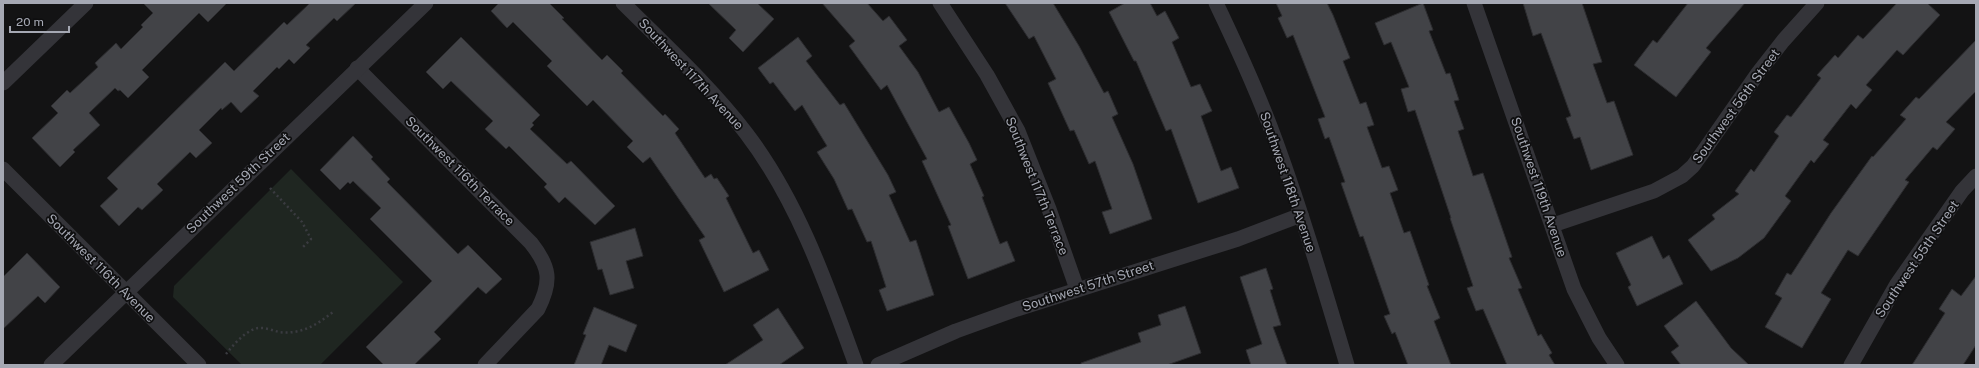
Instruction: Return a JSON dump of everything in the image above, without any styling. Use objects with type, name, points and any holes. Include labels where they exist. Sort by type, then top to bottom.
[{"type":"street","points":[[3,83],[86,3]]},
{"type":"street","name":"Southwest 59th Street","points":[[51,365],[426,3]]},
{"type":"street","name":"Southwest 117th Avenue","points":[[623,3],[719,100],[746,133],[775,176],[808,242],[856,365]]},
{"type":"street","name":"Southwest 117th Terrace","points":[[940,3],[987,75],[1018,131],[1049,209],[1077,289]]},
{"type":"street","name":"Southwest 118th Avenue","points":[[1216,3],[1245,64],[1261,105],[1301,215],[1348,365]]},
{"type":"street","name":"Southwest 119th Avenue","points":[[1474,3],[1553,224],[1574,289],[1599,338],[1617,365]]},
{"type":"street","name":"Southwest 56th Street","points":[[1553,224],[1654,190],[1682,176],[1693,166],[1758,73],[1817,3]]},
{"type":"street","name":"Southwest 116th Terrace","points":[[357,68],[531,243],[545,263],[547,283],[544,298],[538,309],[485,365]]},
{"type":"street","name":"Southwest 116th Avenue","points":[[3,169],[199,365]]},
{"type":"street","name":"Southwest 55th Street","points":[[1851,365],[1897,284],[1962,191],[1976,176]]},
{"type":"street","name":"Southwest 57th Street","points":[[878,365],[956,331],[1077,289],[1238,239],[1301,215]]},
{"type":"path","points":[[270,188],[302,222],[311,239],[302,248]]},
{"type":"path","points":[[226,354],[243,336],[256,329],[264,328],[292,332],[302,330],[313,326],[333,312]]},
{"type":"shaded area","points":[[291,169],[403,282],[320,365],[242,365],[173,297],[174,286]]},
{"type":"building","points":[[143,3],[227,3],[208,22],[199,13],[142,70],[149,77],[128,98],[120,90],[118,91],[115,88],[89,113],[100,125],[73,150],[75,152],[60,167],[32,138],[58,113],[51,106],[67,90],[70,93],[98,67],[95,63],[116,43],[121,49],[143,27],[141,25],[153,13]]},
{"type":"building","points":[[310,3],[356,3],[337,21],[334,18],[306,45],[310,48],[294,64],[289,59],[279,69],[277,67],[253,91],[259,96],[241,113],[231,102],[222,110],[221,108],[199,130],[212,143],[196,158],[190,152],[157,184],[163,190],[142,210],[138,207],[119,226],[100,206],[118,189],[107,178],[225,62],[234,71],[284,22],[287,25]]},
{"type":"building","points":[[499,3],[549,3],[564,18],[562,19],[602,60],[607,55],[623,71],[621,73],[663,116],[665,114],[679,129],[675,133],[705,178],[711,174],[714,179],[717,178],[729,196],[726,198],[753,253],[759,250],[769,270],[724,292],[699,240],[705,237],[650,157],[643,163],[627,147],[633,141],[593,100],[587,106],[547,66],[552,61],[513,22],[507,28],[491,11]]},
{"type":"building","points":[[708,3],[757,3],[774,19],[743,52],[729,38],[736,30]]},
{"type":"building","points":[[822,3],[867,3],[883,21],[889,16],[907,40],[899,46],[918,72],[939,112],[949,107],[969,143],[977,160],[970,164],[984,196],[982,197],[1000,244],[1007,241],[1015,261],[968,279],[948,226],[951,225],[922,161],[927,159],[887,85],[881,90],[849,46],[855,41]]},
{"type":"building","points":[[1005,3],[1053,3],[1079,46],[1104,93],[1108,91],[1118,114],[1112,117],[1133,164],[1152,219],[1110,234],[1102,212],[1112,209],[1095,161],[1089,164],[1074,130],[1070,131],[1048,83],[1056,79],[1034,36],[1029,39]]},
{"type":"building","points":[[1125,3],[1150,3],[1157,16],[1165,11],[1179,38],[1172,42],[1191,87],[1200,84],[1212,111],[1201,116],[1221,171],[1231,167],[1239,188],[1198,203],[1171,129],[1166,131],[1136,61],[1134,61],[1109,12]]},
{"type":"building","points":[[1276,3],[1327,3],[1333,15],[1350,58],[1343,61],[1360,104],[1366,102],[1374,125],[1367,127],[1382,168],[1389,166],[1398,190],[1390,193],[1404,233],[1410,231],[1429,285],[1427,286],[1440,318],[1434,321],[1451,365],[1408,365],[1395,332],[1392,334],[1384,316],[1390,314],[1363,236],[1360,237],[1341,183],[1345,182],[1329,137],[1325,139],[1318,119],[1325,117],[1293,35],[1287,38],[1278,18],[1282,16]]},
{"type":"building","points":[[1423,3],[1433,30],[1429,31],[1446,74],[1450,73],[1459,100],[1454,101],[1464,129],[1458,131],[1473,176],[1483,173],[1512,257],[1509,258],[1522,288],[1518,289],[1538,336],[1541,334],[1552,353],[1549,355],[1555,365],[1507,365],[1483,309],[1476,311],[1467,288],[1473,286],[1451,218],[1415,110],[1408,112],[1401,89],[1409,87],[1391,42],[1384,45],[1375,23]]},
{"type":"building","points":[[1523,3],[1582,3],[1602,62],[1593,64],[1607,103],[1614,101],[1633,155],[1591,170],[1580,137],[1574,139],[1566,118],[1571,116],[1541,33],[1533,36]]},
{"type":"building","points":[[1688,3],[1745,3],[1706,48],[1711,52],[1676,97],[1634,65],[1653,40],[1657,43]]},
{"type":"building","points":[[1897,3],[1927,3],[1940,15],[1903,55],[1897,50],[1866,85],[1872,90],[1856,109],[1851,104],[1823,140],[1829,144],[1814,163],[1811,160],[1785,196],[1791,201],[1764,238],[1738,258],[1711,271],[1688,240],[1715,219],[1712,215],[1739,194],[1735,191],[1751,169],[1754,172],[1779,136],[1774,132],[1787,115],[1791,117],[1821,78],[1817,75],[1835,55],[1838,58],[1858,35],[1863,39]]},
{"type":"building","points":[[461,37],[540,115],[532,123],[534,125],[530,129],[567,164],[571,161],[615,206],[595,225],[565,197],[559,203],[544,187],[547,184],[509,146],[506,149],[485,129],[493,121],[451,81],[443,89],[426,72]]},
{"type":"building","points":[[798,37],[812,56],[806,61],[840,105],[844,103],[888,175],[896,192],[889,195],[910,242],[916,240],[934,295],[887,311],[879,290],[886,287],[871,241],[867,242],[852,209],[848,210],[834,179],[817,152],[827,146],[802,105],[795,111],[773,82],[770,84],[758,68]]},
{"type":"building","points":[[1976,40],[1976,91],[1946,122],[1955,129],[1937,150],[1933,147],[1905,180],[1909,182],[1858,256],[1848,250],[1821,293],[1831,299],[1802,348],[1765,327],[1782,298],[1775,294],[1787,273],[1791,275],[1831,213],[1872,156],[1873,157],[1906,119],[1900,115],[1916,97],[1919,99]]},
{"type":"building","points":[[353,136],[373,157],[371,159],[390,179],[387,182],[458,254],[468,245],[502,279],[486,294],[478,287],[434,332],[441,339],[414,365],[384,365],[366,347],[432,281],[370,219],[381,208],[353,181],[350,184],[348,182],[340,190],[320,170]]},
{"type":"building","points":[[635,228],[643,256],[626,261],[634,288],[610,295],[602,269],[598,270],[590,242]]},
{"type":"building","points":[[1652,236],[1663,259],[1669,255],[1683,284],[1637,306],[1628,287],[1631,285],[1616,253]]},
{"type":"building","points":[[27,253],[60,287],[45,303],[38,296],[3,329],[3,277]]},
{"type":"building","points":[[1266,268],[1273,289],[1270,290],[1281,325],[1273,327],[1287,365],[1251,365],[1246,350],[1262,344],[1240,277]]},
{"type":"building","points":[[1976,276],[1976,345],[1963,365],[1912,365],[1945,313],[1939,309],[1952,289],[1961,296]]},
{"type":"building","points":[[1696,301],[1731,348],[1749,365],[1681,365],[1671,352],[1679,346],[1664,326]]},
{"type":"building","points":[[1185,306],[1201,353],[1167,365],[1081,365],[1081,363],[1141,342],[1138,333],[1161,325],[1158,315]]},
{"type":"building","points":[[594,307],[637,325],[626,352],[609,345],[601,365],[574,365],[586,335],[583,334]]},
{"type":"building","points":[[778,308],[804,348],[779,365],[725,365],[763,340],[753,325]]}]
